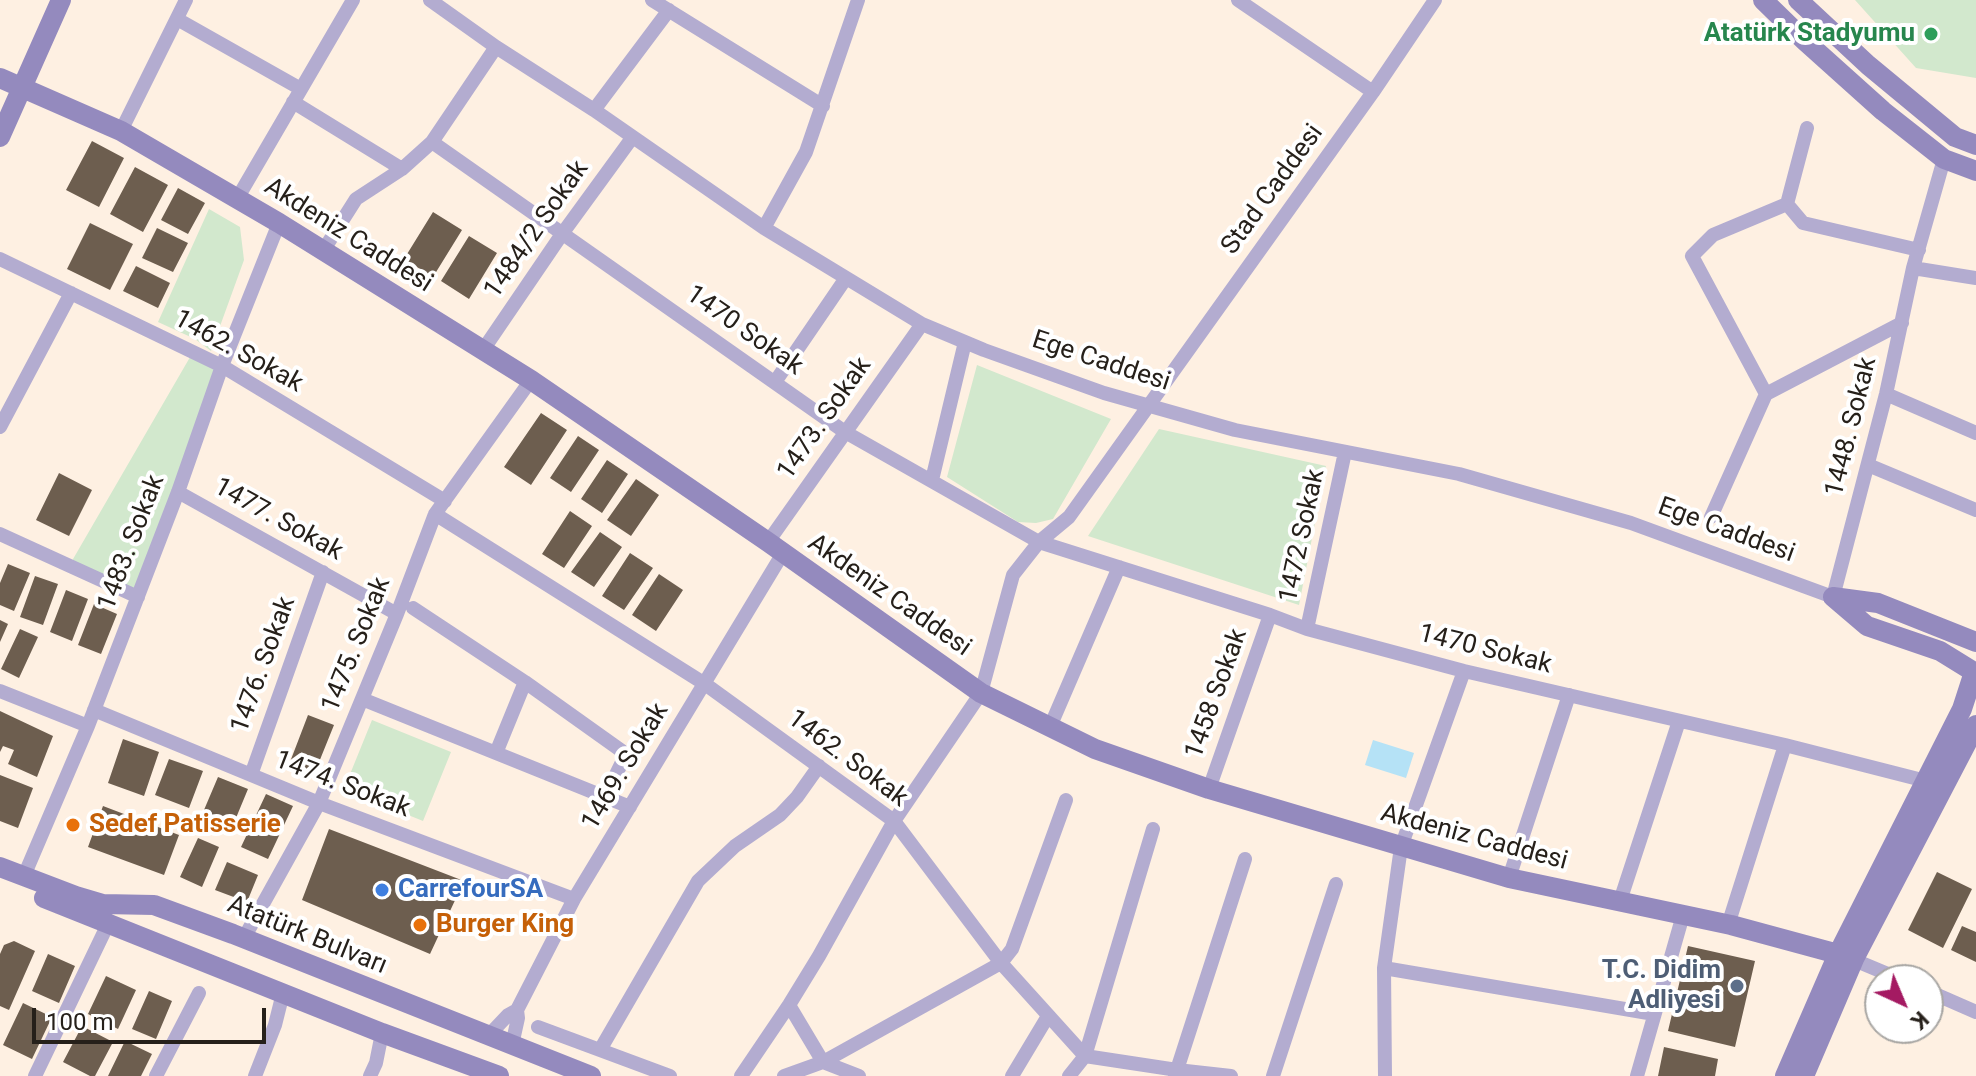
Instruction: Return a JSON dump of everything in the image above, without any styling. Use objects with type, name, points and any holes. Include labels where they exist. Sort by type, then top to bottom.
[{"type":"main road","points":[[0,137],[61,0]]},
{"type":"main road","points":[[1763,0],[1883,111],[1944,159],[1976,171]]},
{"type":"main road","points":[[1798,0],[1868,65],[1955,137],[1976,145]]},
{"type":"main road","name":"Akdeniz Caddesi","points":[[0,78],[121,131],[279,223],[531,380],[776,547],[981,693],[1095,749],[1209,789],[1509,878],[1728,925],[1846,957]]},
{"type":"main road","name":"Ege Caddesi","points":[[1833,597],[1878,603],[1976,642]]},
{"type":"main road","name":"Ege Caddesi","points":[[1833,597],[1867,626],[1940,651],[1975,670]]},
{"type":"main road","points":[[1804,1076],[1846,957],[1962,709],[1975,670]]},
{"type":"main road","points":[[1785,1076],[1846,957],[1976,725]]},
{"type":"main road","name":"Atatürk Bulvarı","points":[[0,867],[103,904],[154,905],[591,1076]]},
{"type":"main road","points":[[0,880],[382,1033],[498,1076],[512,1045]]},
{"type":"main road","points":[[450,1057],[465,1076]]},
{"type":"street","points":[[121,131],[186,0]]},
{"type":"street","points":[[237,199],[353,0]]},
{"type":"street","name":"Ege Caddesi","points":[[430,0],[764,228],[922,324],[1104,393],[1235,430],[1459,474],[1631,523],[1833,597]]},
{"type":"street","points":[[652,0],[823,106]]},
{"type":"street","points":[[764,228],[806,152],[858,0]]},
{"type":"street","points":[[1238,0],[1373,92]]},
{"type":"street","name":"Stad Caddesi","points":[[1039,542],[1069,517],[1373,92],[1435,0]]},
{"type":"street","points":[[594,110],[669,10]]},
{"type":"street","points":[[177,19],[297,96],[402,169]]},
{"type":"street","points":[[323,251],[356,199],[402,169],[432,142],[496,47]]},
{"type":"street","points":[[1787,204],[1807,128]]},
{"type":"street","name":"1484/2 Sokak","points":[[483,350],[632,138]]},
{"type":"street","name":"1470 Sokak","points":[[432,142],[845,432],[1039,542],[1307,629],[1464,671],[1926,781]]},
{"type":"street","name":"1448. Sokak","points":[[1833,597],[1886,394],[1913,268],[1944,159]]},
{"type":"street","points":[[1787,204],[1803,223],[1919,250]]},
{"type":"street","points":[[1766,394],[1692,256],[1713,235],[1787,204]]},
{"type":"street","name":"1483. Sokak","points":[[24,876],[88,726],[178,492],[222,366],[279,223]]},
{"type":"street","name":"1462. Sokak","points":[[0,259],[222,366],[445,501]]},
{"type":"street","points":[[1913,268],[1976,278]]},
{"type":"street","points":[[775,382],[846,278]]},
{"type":"street","points":[[0,427],[71,293]]},
{"type":"street","points":[[1711,517],[1766,394],[1902,323]]},
{"type":"street","name":"1473. Sokak","points":[[776,547],[845,432],[922,324]]},
{"type":"street","points":[[932,480],[965,342]]},
{"type":"street","name":"1475. Sokak","points":[[244,938],[319,803],[435,514],[531,380]]},
{"type":"street","points":[[1886,394],[1976,433]]},
{"type":"street","name":"1472 Sokak","points":[[1307,629],[1345,452]]},
{"type":"street","points":[[1868,465],[1976,510]]},
{"type":"street","name":"1477. Sokak","points":[[178,492],[397,614]]},
{"type":"street","name":"1462. Sokak","points":[[435,514],[705,684],[894,821],[1001,963],[1085,1056]]},
{"type":"street","points":[[0,534],[138,597]]},
{"type":"street","points":[[741,1076],[819,956],[894,821],[981,693],[1013,575],[1039,542]]},
{"type":"street","name":"1469. Sokak","points":[[489,1035],[517,1010],[574,899],[705,684],[776,547]]},
{"type":"street","points":[[1050,727],[1119,567]]},
{"type":"street","name":"1476. Sokak","points":[[251,775],[323,572]]},
{"type":"street","points":[[413,608],[626,754],[605,797]]},
{"type":"street","name":"1458 Sokak","points":[[1209,789],[1270,615]]},
{"type":"street","points":[[1385,1076],[1384,968],[1401,847],[1464,671]]},
{"type":"street","points":[[496,753],[525,682]]},
{"type":"street","points":[[0,691],[88,726]]},
{"type":"street","points":[[1509,878],[1569,695]]},
{"type":"street","points":[[362,699],[630,807]]},
{"type":"street","name":"1474. Sokak","points":[[94,710],[319,803],[574,899]]},
{"type":"street","points":[[1620,901],[1679,721]]},
{"type":"street","points":[[1728,925],[1785,745]]},
{"type":"street","points":[[600,1050],[698,881],[735,846],[780,815],[819,766]]},
{"type":"street","points":[[784,1076],[823,1062],[1001,963],[1012,949],[1066,800]]},
{"type":"street","points":[[1069,1076],[1085,1056],[1153,829]]},
{"type":"street","points":[[1176,1073],[1245,859]]},
{"type":"street","points":[[1273,1076],[1336,884]]},
{"type":"street","points":[[1637,1076],[1683,915]]},
{"type":"street","points":[[35,1076],[108,924]]},
{"type":"street","points":[[1846,957],[1864,964]]},
{"type":"street","points":[[1384,968],[1654,1014]]},
{"type":"street","points":[[156,1076],[199,993]]},
{"type":"street","points":[[255,1076],[275,1025],[283,993]]},
{"type":"street","points":[[1944,998],[1976,1012]]},
{"type":"street","points":[[789,1005],[823,1062],[859,1076]]},
{"type":"street","name":"1469. Sokak","points":[[512,1045],[517,1010]]},
{"type":"street","points":[[1012,1076],[1048,1016]]},
{"type":"street","points":[[538,1027],[670,1076]]},
{"type":"street","points":[[370,1076],[382,1033]]},
{"type":"street","points":[[1085,1056],[1176,1073],[1231,1076]]},
{"type":"green space","name":"Atatürk Stadyumu","points":[[1855,0],[1976,0],[1976,78],[1916,68]]},
{"type":"green space","points":[[209,209],[240,227],[244,260],[211,351],[195,339],[158,322]]},
{"type":"green space","points":[[193,352],[222,366],[138,597],[69,566]]},
{"type":"green space","points":[[977,365],[1111,419],[1053,519],[1036,523],[1018,522],[947,477]]},
{"type":"green space","points":[[1159,429],[1326,466],[1299,605],[1088,536]]},
{"type":"green space","points":[[372,720],[451,752],[423,821],[344,789]]},
{"type":"water","points":[[1373,740],[1414,753],[1406,778],[1365,765]]},
{"type":"building","points":[[92,141],[124,158],[99,207],[66,190]]},
{"type":"building","points":[[135,167],[168,185],[143,232],[110,214]]},
{"type":"building","points":[[178,188],[205,203],[188,234],[161,220]]},
{"type":"building","points":[[433,212],[462,230],[433,277],[404,259]]},
{"type":"building","points":[[90,223],[133,244],[110,290],[67,269]]},
{"type":"building","points":[[157,228],[188,243],[173,272],[142,258]]},
{"type":"building","points":[[469,236],[497,253],[469,299],[441,281]]},
{"type":"building","points":[[136,266],[170,283],[158,308],[123,291]]},
{"type":"building","points":[[541,413],[567,430],[531,485],[504,467]]},
{"type":"building","points":[[578,436],[599,450],[571,492],[550,478]]},
{"type":"building","points":[[607,460],[628,474],[602,513],[581,499]]},
{"type":"building","points":[[59,473],[92,490],[69,536],[36,520]]},
{"type":"building","points":[[636,479],[659,495],[631,536],[607,520]]},
{"type":"building","points":[[570,511],[592,526],[564,568],[542,554]]},
{"type":"building","points":[[600,532],[622,547],[594,587],[571,572]]},
{"type":"building","points":[[630,553],[653,568],[624,610],[602,596]]},
{"type":"building","points":[[8,564],[30,573],[14,611],[0,605],[0,583]]},
{"type":"building","points":[[659,574],[683,590],[656,631],[632,615]]},
{"type":"building","points":[[35,576],[58,584],[43,625],[20,617]]},
{"type":"building","points":[[66,590],[88,599],[72,641],[50,632]]},
{"type":"building","points":[[94,604],[117,614],[101,654],[78,645]]},
{"type":"building","points":[[0,620],[8,624],[0,642]]},
{"type":"building","points":[[20,629],[38,637],[19,678],[1,669]]},
{"type":"building","points":[[0,711],[53,736],[37,777],[8,764],[14,750],[3,746],[0,752]]},
{"type":"building","points":[[308,715],[334,725],[315,772],[290,762]]},
{"type":"building","points":[[123,739],[159,752],[144,796],[108,783]]},
{"type":"building","points":[[169,759],[203,771],[189,808],[155,795]]},
{"type":"building","points":[[0,775],[33,788],[18,828],[0,821]]},
{"type":"building","points":[[218,777],[248,789],[231,830],[201,817]]},
{"type":"building","points":[[266,794],[293,806],[268,859],[241,847]]},
{"type":"building","points":[[103,806],[179,835],[164,875],[88,847]]},
{"type":"building","name":"CarrefourSA","points":[[329,829],[464,881],[430,954],[302,900]]},
{"type":"building","points":[[198,838],[219,847],[202,887],[180,877]]},
{"type":"building","points":[[227,862],[258,875],[247,902],[215,890]]},
{"type":"building","points":[[1937,872],[1972,889],[1943,948],[1908,930]]},
{"type":"building","points":[[1962,926],[1976,932],[1976,962],[1951,950]]},
{"type":"building","points":[[14,941],[35,951],[9,1010],[0,1006],[0,954],[4,945]]},
{"type":"building","name":"T.C. Didim Adliyesi","points":[[1688,946],[1755,961],[1735,1047],[1668,1031]]},
{"type":"building","points":[[48,954],[75,966],[59,1003],[32,991]]},
{"type":"building","points":[[106,976],[136,990],[118,1029],[88,1014]]},
{"type":"building","points":[[149,991],[172,1001],[156,1039],[132,1029]]},
{"type":"building","points":[[23,1003],[52,1017],[32,1059],[3,1045]]},
{"type":"building","points":[[82,1026],[113,1042],[95,1076],[63,1062]]},
{"type":"building","points":[[125,1041],[152,1054],[141,1076],[108,1076]]},
{"type":"building","points":[[1664,1047],[1718,1059],[1715,1076],[1658,1076]]},
{"type":"place","name":"Atatürk Stadyumu","points":[[1931,34]]},
{"type":"place","name":"Sedef Patisserie","points":[[73,825]]},
{"type":"place","name":"CarrefourSA","points":[[382,890]]},
{"type":"place","name":"Burger King","points":[[420,925]]},
{"type":"place","name":"T.C. Didim Adliyesi","points":[[1737,986]]}]
